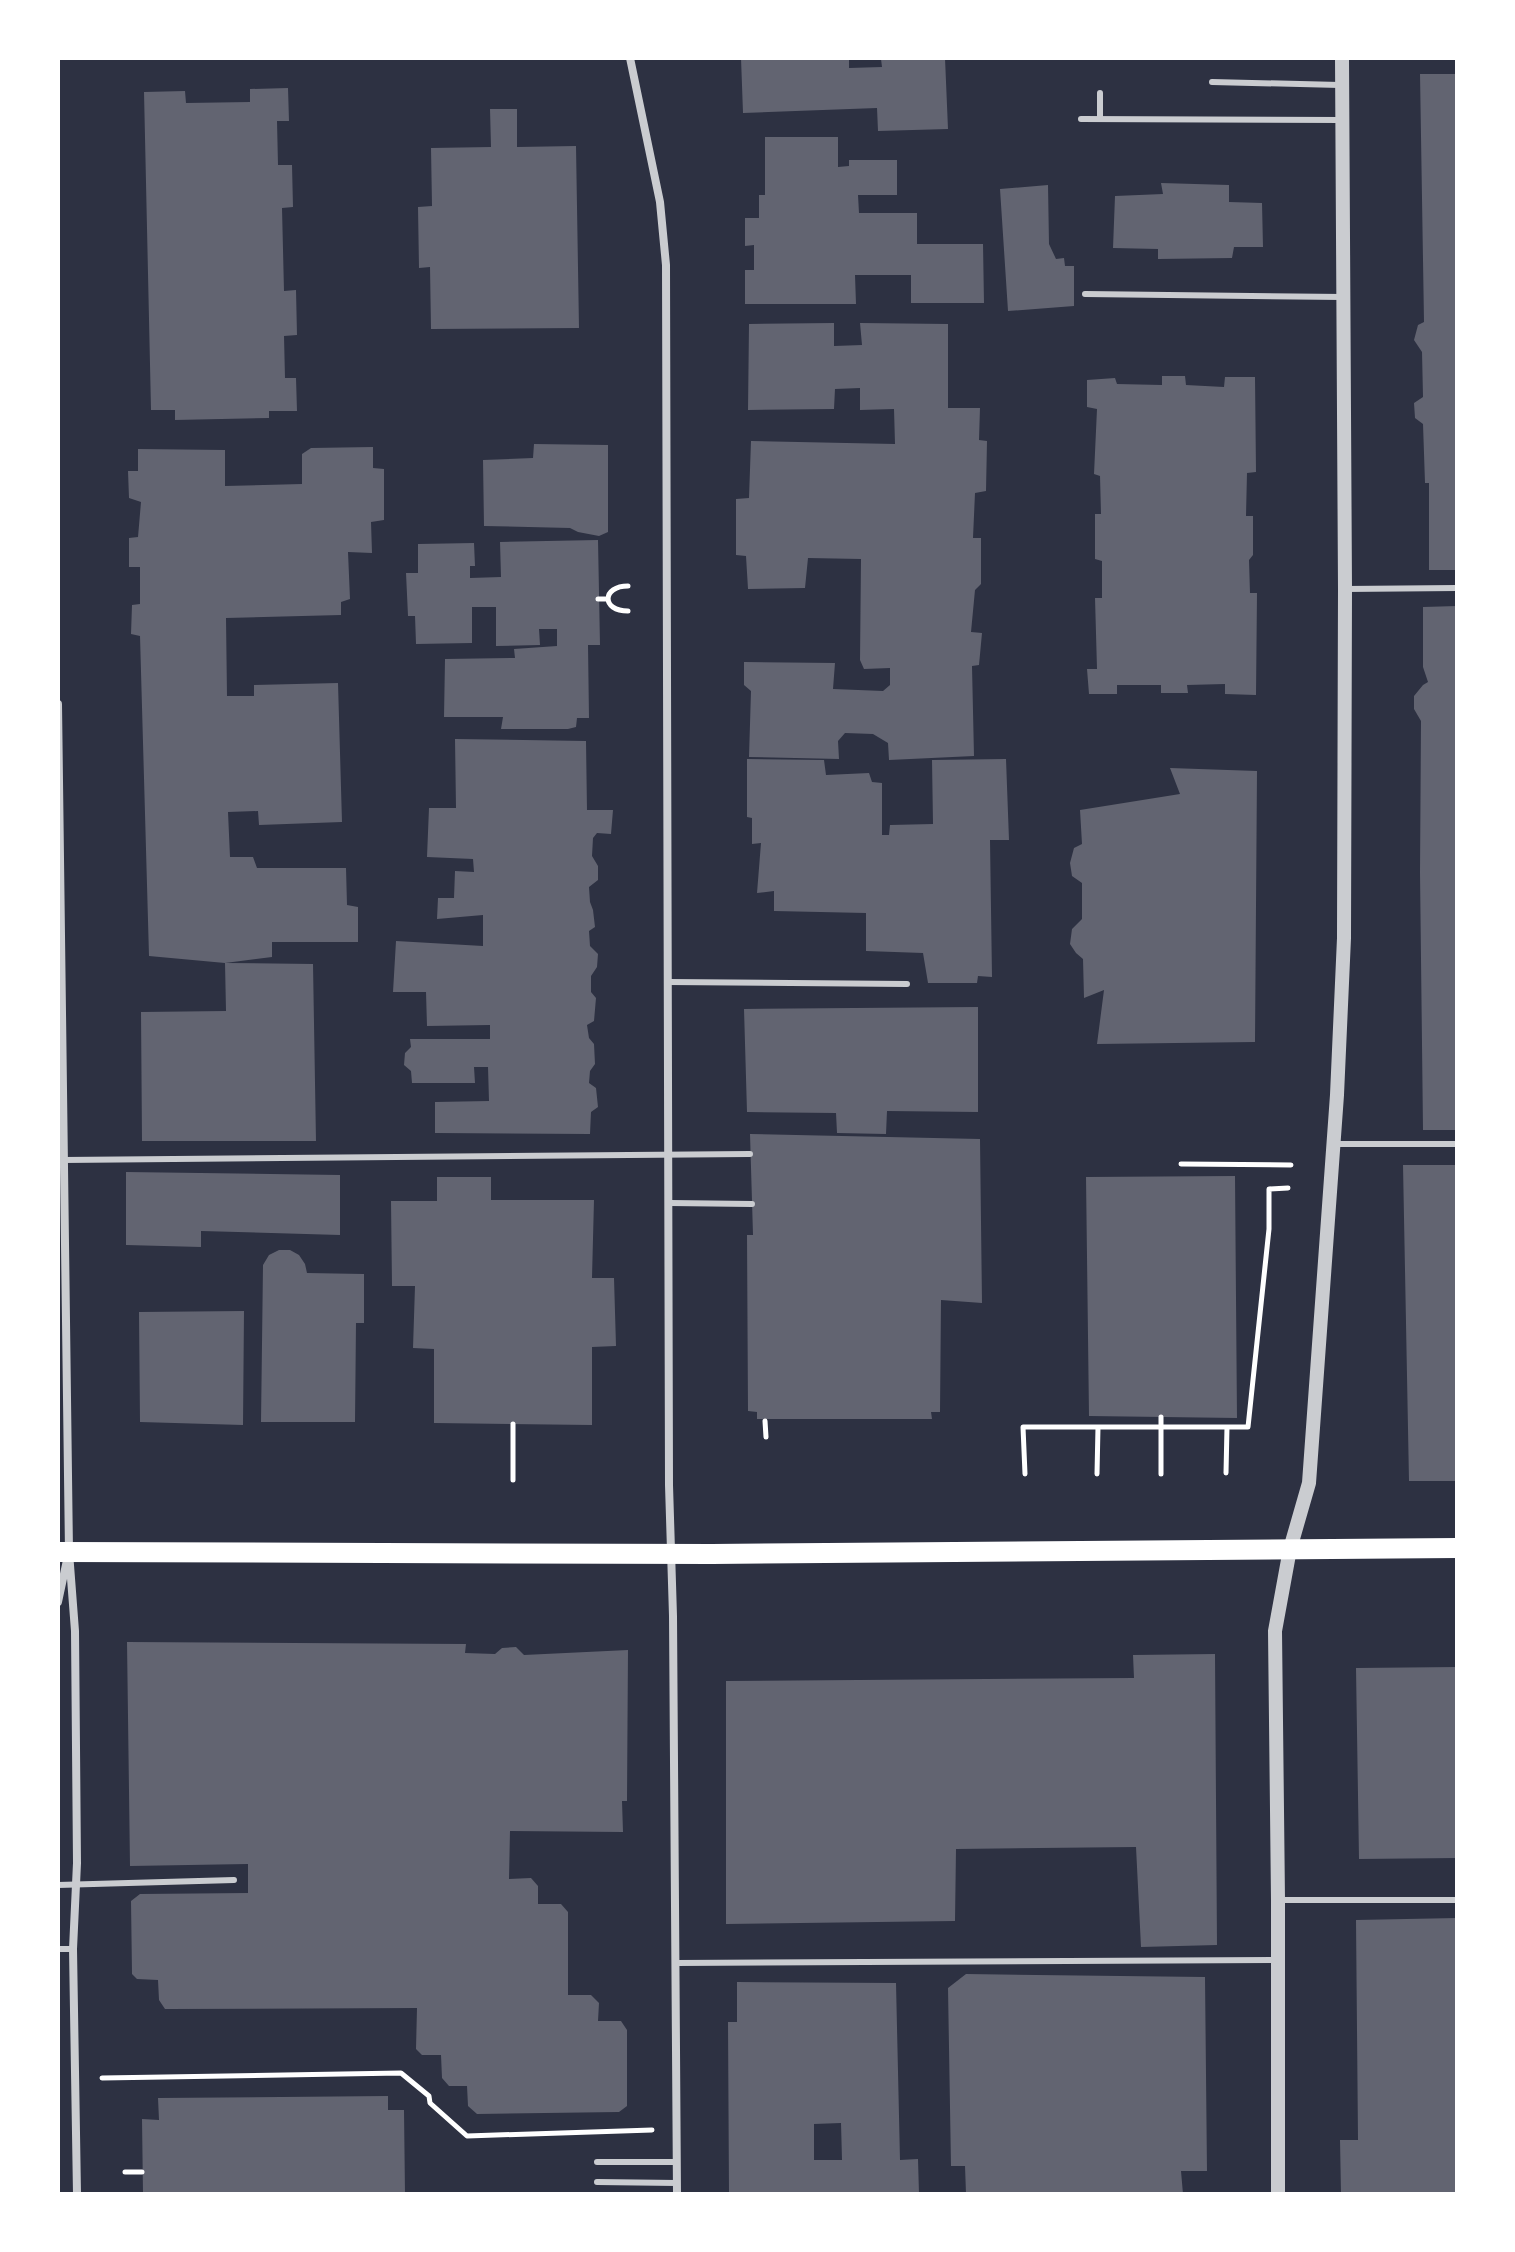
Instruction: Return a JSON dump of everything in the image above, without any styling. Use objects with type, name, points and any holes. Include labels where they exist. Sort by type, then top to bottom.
[{"type":"main road","points":[[63,1552],[672,1554],[1457,1548]]},
{"type":"street","points":[[630,58],[660,202],[666,265],[669,1485],[677,2194]]},
{"type":"street","points":[[1278,2194],[1275,1631],[1290,1549],[1309,1483],[1344,938],[1342,58]]},
{"type":"street","points":[[58,704],[63,1160],[63,1552],[58,1602]]},
{"type":"street","points":[[63,1552],[75,1631],[76,1884],[73,1949],[77,2194]]},
{"type":"lane","points":[[1212,82],[1342,85]]},
{"type":"lane","points":[[1100,93],[1100,119]]},
{"type":"lane","points":[[1081,119],[1342,120]]},
{"type":"lane","points":[[1085,294],[1343,297]]},
{"type":"lane","points":[[1345,589],[1457,588]]},
{"type":"lane","points":[[669,982],[907,984]]},
{"type":"lane","points":[[1333,1144],[1457,1144]]},
{"type":"lane","points":[[63,1160],[750,1154]]},
{"type":"lane","points":[[670,1203],[752,1204]]},
{"type":"lane","points":[[58,1885],[234,1880]]},
{"type":"lane","points":[[1278,1900],[1457,1900]]},
{"type":"lane","points":[[58,1949],[73,1949]]},
{"type":"lane","points":[[676,1963],[1277,1960]]},
{"type":"lane","points":[[597,2162],[677,2162]]},
{"type":"lane","points":[[597,2182],[677,2183]]},
{"type":"path","points":[[628,586],[616,587],[609,593],[608,599],[612,607],[628,611]]},
{"type":"path","points":[[598,599],[608,599]]},
{"type":"path","points":[[1181,1164],[1291,1165]]},
{"type":"path","points":[[1025,1474],[1023,1427],[1248,1427],[1269,1229],[1269,1189],[1288,1188]]},
{"type":"path","points":[[1161,1417],[1161,1474]]},
{"type":"path","points":[[765,1421],[766,1437]]},
{"type":"path","points":[[513,1424],[513,1480]]},
{"type":"path","points":[[1097,1474],[1098,1427]]},
{"type":"path","points":[[1226,1473],[1227,1427]]},
{"type":"path","points":[[125,2078],[401,2073],[429,2096],[430,2103],[467,2136],[635,2131]]},
{"type":"path","points":[[125,2172],[142,2172]]},
{"type":"building","points":[[741,58],[849,58],[849,68],[882,67],[881,59],[945,58],[948,129],[878,131],[877,108],[743,113]]},
{"type":"building","points":[[1420,74],[1457,74],[1457,570],[1429,570],[1429,483],[1425,483],[1423,424],[1415,418],[1414,403],[1423,397],[1422,352],[1414,340],[1418,325],[1424,322]]},
{"type":"building","points":[[288,88],[289,121],[277,121],[278,165],[292,165],[293,207],[282,208],[284,291],[296,290],[297,335],[284,336],[285,378],[296,378],[297,411],[269,411],[269,418],[175,420],[175,410],[151,410],[144,92],[185,91],[186,103],[250,102],[250,89]]},
{"type":"building","points":[[490,109],[517,109],[517,147],[576,146],[579,328],[431,329],[430,267],[419,268],[418,207],[432,206],[431,148],[491,147]]},
{"type":"building","points":[[765,137],[838,137],[838,167],[849,166],[849,160],[897,160],[897,195],[858,195],[859,213],[917,213],[917,244],[983,244],[984,303],[911,303],[911,275],[855,275],[856,304],[745,304],[745,270],[754,270],[754,245],[745,246],[745,218],[759,218],[759,195],[765,195]]},
{"type":"building","points":[[1161,183],[1229,185],[1229,202],[1262,203],[1263,247],[1234,247],[1232,258],[1158,259],[1158,249],[1113,248],[1115,196],[1163,194]]},
{"type":"building","points":[[1048,185],[1049,244],[1056,259],[1064,258],[1065,266],[1074,266],[1074,306],[1008,311],[1000,189]]},
{"type":"building","points":[[834,323],[834,346],[862,345],[860,323],[948,324],[948,408],[980,408],[979,440],[987,441],[986,491],[975,493],[973,538],[981,538],[981,584],[975,590],[971,632],[982,633],[979,665],[972,666],[974,756],[889,760],[888,743],[873,734],[845,733],[838,741],[839,759],[749,757],[751,691],[744,685],[744,662],[835,663],[833,689],[883,691],[890,685],[890,668],[864,669],[860,660],[861,559],[808,558],[805,588],[748,589],[746,556],[736,555],[736,499],[749,498],[751,441],[895,444],[894,409],[860,410],[860,388],[835,389],[834,409],[748,410],[749,324]]},
{"type":"building","points":[[1162,376],[1185,376],[1186,385],[1224,387],[1225,377],[1255,377],[1256,472],[1247,473],[1246,516],[1253,516],[1253,555],[1249,560],[1250,593],[1257,593],[1256,695],[1225,694],[1225,684],[1187,685],[1188,693],[1161,693],[1161,685],[1117,685],[1117,694],[1089,694],[1087,669],[1097,669],[1095,598],[1102,598],[1102,561],[1095,559],[1095,514],[1101,514],[1100,476],[1094,474],[1097,409],[1087,407],[1087,380],[1115,378],[1117,384],[1162,385]]},
{"type":"building","points":[[534,444],[608,445],[608,532],[599,536],[570,528],[484,526],[483,460],[533,458]]},
{"type":"building","points":[[373,447],[373,468],[384,469],[384,520],[371,522],[372,553],[348,552],[350,599],[341,602],[341,615],[226,618],[227,696],[254,696],[254,685],[338,683],[342,822],[259,825],[258,811],[228,812],[230,857],[253,857],[257,868],[346,868],[347,905],[358,907],[358,942],[272,942],[272,957],[225,963],[149,956],[140,636],[131,634],[132,605],[140,604],[140,567],[129,567],[129,538],[138,537],[141,502],[129,498],[128,471],[138,471],[138,449],[225,450],[225,486],[302,484],[302,454],[311,448]]},
{"type":"building","points":[[598,540],[600,645],[588,645],[589,718],[577,718],[576,727],[568,729],[501,729],[503,717],[444,717],[445,659],[515,658],[514,649],[557,646],[557,629],[539,629],[540,645],[496,646],[496,607],[472,607],[472,643],[416,644],[415,616],[408,616],[406,573],[418,573],[418,544],[474,543],[475,566],[470,566],[470,578],[501,577],[500,542]]},
{"type":"building","points":[[1457,606],[1457,1130],[1423,1130],[1421,721],[1414,709],[1414,696],[1428,682],[1423,667],[1423,607]]},
{"type":"building","points":[[455,739],[586,741],[587,810],[613,810],[611,834],[597,833],[593,838],[592,856],[598,866],[598,880],[589,887],[595,927],[589,931],[590,946],[598,954],[597,967],[591,976],[591,992],[596,998],[594,1021],[587,1025],[589,1038],[594,1044],[595,1064],[590,1071],[589,1083],[596,1088],[598,1107],[591,1112],[590,1134],[435,1133],[435,1102],[489,1101],[488,1067],[474,1067],[475,1083],[412,1083],[411,1071],[404,1065],[405,1053],[411,1047],[410,1039],[490,1039],[490,1025],[427,1026],[426,992],[393,992],[396,941],[483,946],[483,915],[437,919],[438,898],[454,898],[455,871],[474,872],[473,859],[427,857],[429,808],[456,808]]},
{"type":"building","points":[[747,759],[824,760],[826,775],[869,773],[872,782],[882,783],[882,835],[889,835],[890,825],[933,824],[932,760],[1006,759],[1009,840],[990,840],[992,977],[978,976],[977,983],[928,983],[923,953],[866,951],[866,913],[774,911],[774,891],[757,893],[761,843],[752,844],[752,818],[747,817]]},
{"type":"building","points":[[1170,768],[1257,771],[1255,1042],[1097,1044],[1104,990],[1084,998],[1083,959],[1070,944],[1072,929],[1082,919],[1082,883],[1072,876],[1070,863],[1074,848],[1082,844],[1080,810],[1180,794]]},
{"type":"building","points":[[225,963],[313,964],[316,1141],[142,1141],[141,1012],[226,1011]]},
{"type":"building","points":[[978,1007],[978,1112],[887,1111],[886,1134],[837,1133],[836,1113],[747,1112],[744,1009]]},
{"type":"building","points":[[750,1134],[980,1139],[982,1303],[941,1300],[940,1412],[931,1412],[932,1419],[757,1419],[757,1412],[748,1411],[747,1235],[753,1235]]},
{"type":"building","points":[[1403,1165],[1457,1165],[1457,1481],[1409,1481]]},
{"type":"building","points":[[126,1172],[340,1175],[340,1235],[201,1231],[201,1247],[126,1245]]},
{"type":"building","points":[[1235,1176],[1237,1418],[1089,1416],[1086,1177]]},
{"type":"building","points":[[437,1177],[491,1177],[491,1200],[594,1200],[592,1278],[614,1278],[616,1346],[592,1347],[592,1425],[434,1423],[434,1349],[413,1348],[415,1286],[392,1286],[391,1201],[437,1201]]},
{"type":"building","points":[[279,1250],[290,1250],[299,1255],[307,1273],[364,1274],[364,1323],[356,1323],[355,1422],[261,1422],[263,1265],[269,1255]]},
{"type":"building","points":[[244,1311],[243,1425],[140,1422],[139,1312]]},
{"type":"building","points":[[127,1642],[466,1644],[465,1653],[495,1654],[502,1648],[516,1647],[524,1655],[628,1650],[627,1801],[622,1801],[623,1832],[510,1831],[509,1879],[531,1878],[538,1886],[538,1904],[561,1904],[568,1912],[568,1995],[591,1995],[599,2003],[598,2021],[621,2021],[627,2030],[627,2106],[619,2112],[477,2114],[468,2106],[467,2086],[449,2086],[442,2078],[441,2055],[422,2055],[416,2049],[417,2008],[165,2009],[159,2000],[158,1980],[137,1979],[132,1974],[131,1901],[140,1894],[248,1893],[248,1864],[130,1866]]},
{"type":"building","points":[[1215,1654],[1217,1945],[1141,1947],[1136,1847],[956,1849],[955,1921],[726,1924],[726,1681],[1134,1678],[1133,1655]]},
{"type":"building","points":[[1457,1667],[1457,1858],[1359,1859],[1356,1668]]},
{"type":"building","points":[[1457,1918],[1457,2194],[1341,2194],[1340,2140],[1358,2140],[1356,1920]]},
{"type":"building","points":[[966,1974],[1205,1977],[1207,2171],[1181,2171],[1183,2194],[966,2194],[965,2166],[951,2166],[948,1988]]},
{"type":"building","points":[[737,1982],[896,1983],[900,2160],[918,2159],[919,2194],[729,2194],[728,2022],[737,2022]],"holes":[[[841,2123],[842,2160],[814,2160],[814,2124]]]},
{"type":"building","points":[[388,2096],[388,2110],[404,2110],[405,2194],[143,2194],[142,2119],[159,2120],[158,2098]]}]
